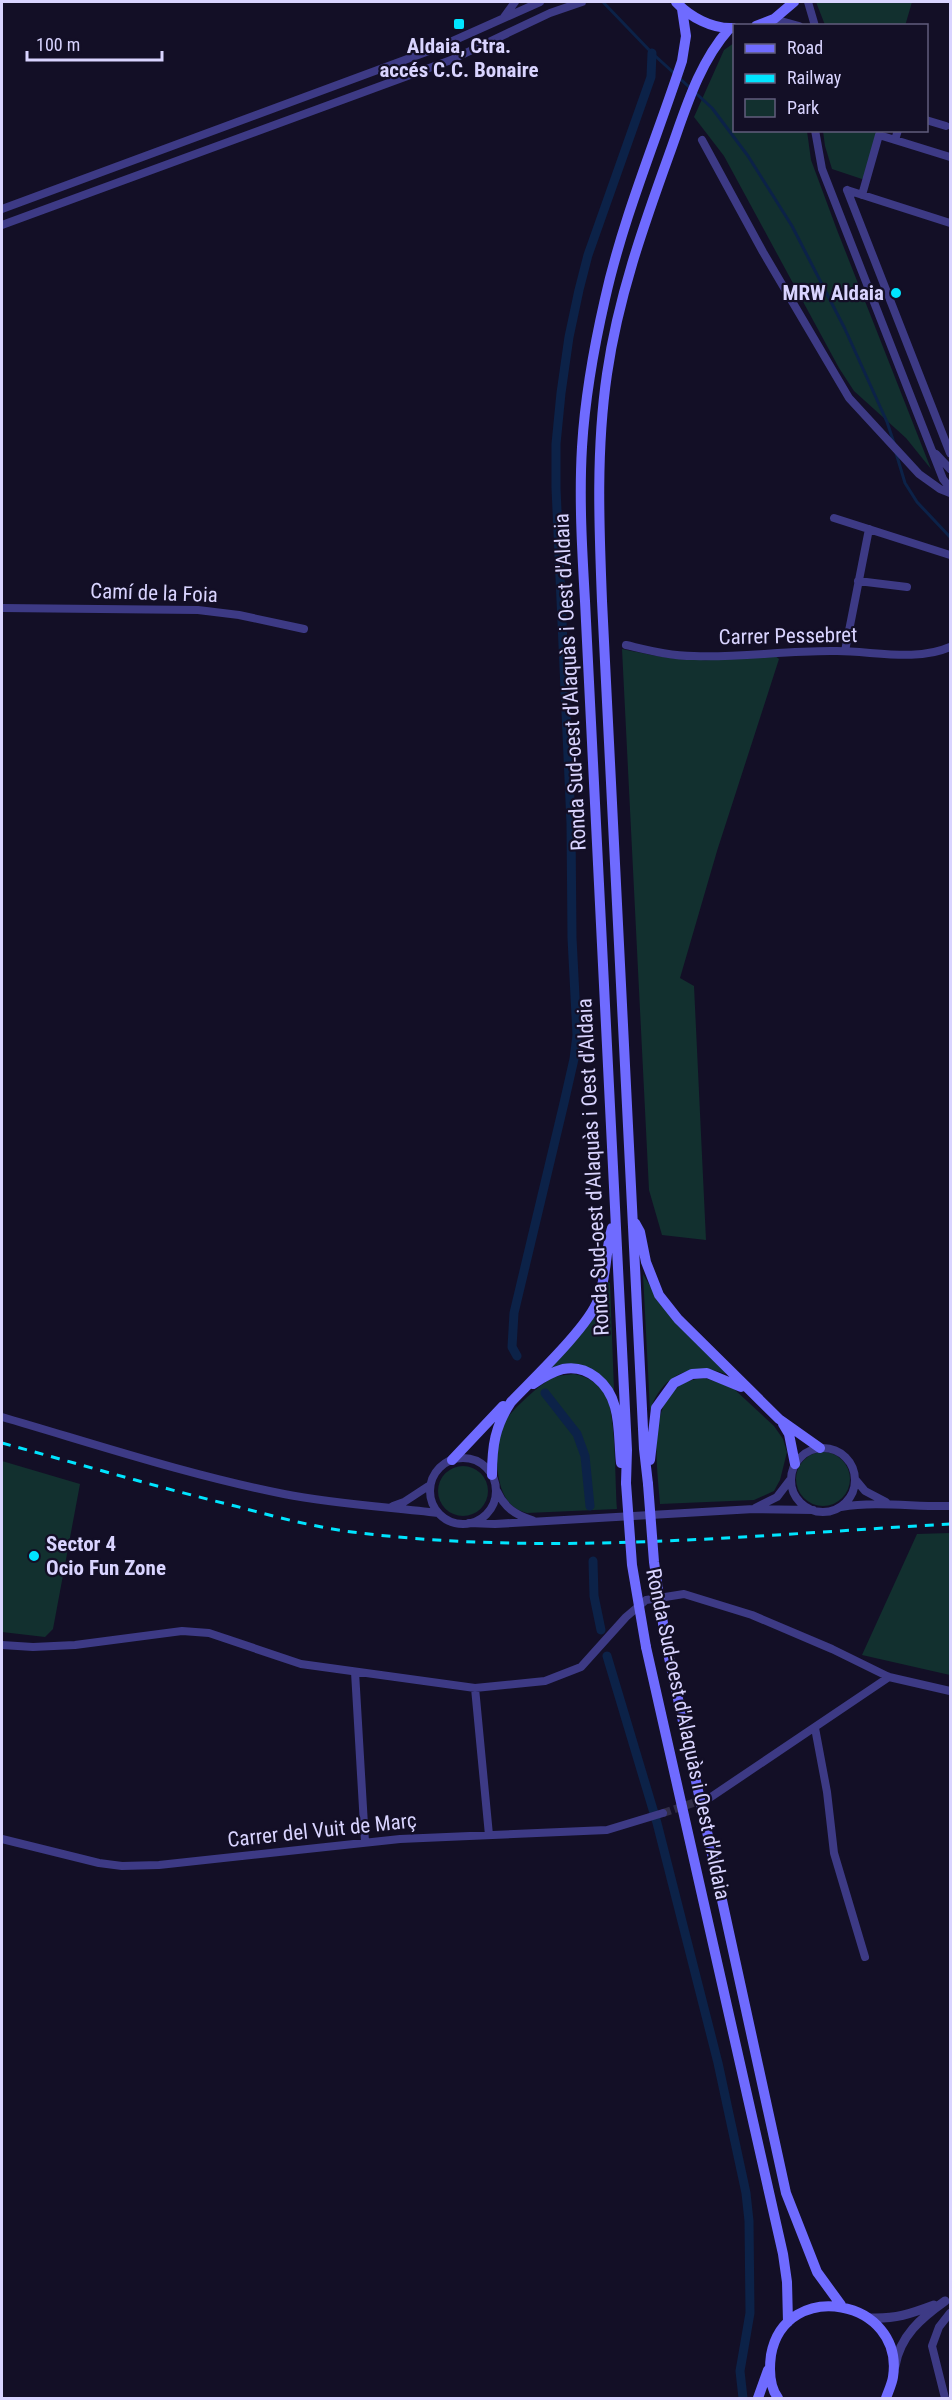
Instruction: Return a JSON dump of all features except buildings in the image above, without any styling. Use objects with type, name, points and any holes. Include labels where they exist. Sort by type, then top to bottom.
[{"type":"main road","points":[[761,24],[774,19],[794,2]]},
{"type":"main road","points":[[679,5],[704,22],[732,28]]},
{"type":"main road","name":"Ronda Sud-oest d'Alaquàs i Oest d'Aldaia","points":[[679,5],[686,36],[682,61],[624,230],[605,297],[590,371],[582,447],[581,514],[627,1450],[626,1483],[632,1565],[646,1647],[783,2254],[787,2283],[788,2322]]},
{"type":"main road","name":"Ronda Sud-oest d'Alaquàs i Oest d'Aldaia","points":[[732,28],[714,46],[687,104],[641,234],[621,303],[608,374],[600,448],[598,516],[601,591],[644,1449],[654,1562],[666,1644],[786,2193],[817,2272],[841,2305]]},
{"type":"main road","points":[[632,1217],[640,1232],[646,1262],[659,1295],[678,1319],[779,1419],[820,1448]]},
{"type":"main road","points":[[452,1460],[496,1413],[511,1402],[582,1326],[598,1302],[607,1269],[608,1240],[615,1219]]},
{"type":"main road","points":[[522,1390],[562,1370],[580,1370],[597,1378],[610,1393],[615,1405],[621,1465],[626,1483]]},
{"type":"main road","points":[[648,1484],[656,1408],[670,1386],[684,1377],[707,1373],[749,1391]]},
{"type":"main road","points":[[492,1475],[493,1439],[496,1427],[511,1402]]},
{"type":"main road","points":[[779,1419],[789,1434],[795,1464]]},
{"type":"main road","points":[[758,2398],[768,2370],[773,2345],[788,2322],[803,2311],[822,2305],[841,2305],[870,2318],[885,2334],[893,2355],[893,2378],[886,2398]]},
{"type":"main road","points":[[768,2370],[778,2398]]},
{"type":"street","points":[[503,18],[515,2]]},
{"type":"street","points":[[2,209],[437,48],[540,2]]},
{"type":"street","points":[[2,225],[451,60],[550,13],[582,2]]},
{"type":"street","points":[[808,2],[814,24]]},
{"type":"street","points":[[774,19],[792,24]]},
{"type":"street","points":[[928,120],[946,126]]},
{"type":"street","points":[[815,132],[822,169],[943,479],[951,488]]},
{"type":"street","points":[[895,140],[897,132]]},
{"type":"street","points":[[862,195],[879,135],[951,157]]},
{"type":"street","points":[[702,140],[763,252],[849,398],[919,474],[940,489],[951,493]]},
{"type":"street","points":[[951,223],[847,190],[951,453]]},
{"type":"street","points":[[933,451],[951,469]]},
{"type":"street","points":[[834,518],[951,555]]},
{"type":"street","points":[[845,651],[868,529]]},
{"type":"street","points":[[858,581],[907,587]]},
{"type":"street","name":"Camí de la Foia","points":[[2,608],[198,610],[239,615],[304,629]]},
{"type":"street","name":"Carrer Pessebret","points":[[626,645],[668,655],[696,657],[778,652],[845,651],[895,654],[938,652],[951,647]]},
{"type":"street","points":[[2,1417],[176,1468],[251,1487],[324,1501],[438,1513],[452,1522],[539,1522],[754,1509],[831,1511],[862,1504],[951,1506]]},
{"type":"street","points":[[754,1509],[777,1497],[785,1489],[795,1464],[801,1456],[820,1448],[840,1452],[848,1459],[855,1479],[865,1491],[890,1504]]},
{"type":"street","points":[[438,1513],[430,1495],[430,1485],[438,1469],[452,1460],[461,1458],[479,1462],[492,1475],[505,1506],[515,1514],[539,1522]]},
{"type":"street","points":[[839,1508],[851,1495],[855,1479]]},
{"type":"street","points":[[790,1480],[797,1499],[804,1506],[813,1510]]},
{"type":"street","points":[[383,1508],[404,1503],[430,1485]]},
{"type":"street","points":[[469,1523],[476,1521],[489,1511],[496,1489]]},
{"type":"street","points":[[2,1645],[33,1647],[75,1645],[182,1631],[209,1633],[301,1664],[475,1688],[545,1681],[581,1667],[626,1617],[646,1600],[684,1594],[752,1615],[832,1649],[888,1677],[951,1691]]},
{"type":"street","points":[[355,1672],[365,1842]]},
{"type":"street","points":[[711,1797],[888,1677]]},
{"type":"street","points":[[475,1688],[489,1835]]},
{"type":"street","points":[[814,1728],[827,1792],[834,1854],[865,1957]]},
{"type":"street","name":"Carrer del Vuit de Març","points":[[2,1839],[99,1863],[122,1866],[159,1865],[365,1842],[607,1830],[648,1820],[663,1813]]},
{"type":"street","points":[[870,2318],[891,2319],[906,2316],[948,2300]]},
{"type":"street","points":[[893,2378],[896,2360],[908,2334],[926,2314],[948,2300]]},
{"type":"street","points":[[945,2398],[932,2346],[939,2327],[951,2313]]},
{"type":"green space","points":[[816,2],[912,2],[906,24],[825,24]]},
{"type":"green space","points":[[733,44],[733,132],[807,132],[811,160],[931,469],[906,438],[854,391],[839,368],[724,156],[694,117],[724,50]]},
{"type":"green space","points":[[823,132],[878,132],[866,177],[862,179],[832,169]]},
{"type":"green space","points":[[622,649],[688,660],[773,654],[779,659],[717,851],[680,978],[694,986],[706,1240],[662,1235],[649,1190]]},
{"type":"green space","points":[[643,1274],[656,1296],[727,1372],[725,1374],[701,1369],[679,1374],[661,1389],[650,1411]]},
{"type":"green space","points":[[608,1282],[610,1283],[614,1391],[599,1374],[550,1369],[601,1304]]},
{"type":"green space","points":[[574,1374],[594,1382],[607,1398],[610,1407],[614,1435],[617,1509],[527,1513],[510,1503],[500,1485],[497,1465],[499,1434],[505,1421],[517,1407],[547,1381],[557,1376]]},
{"type":"green space","points":[[705,1378],[733,1388],[774,1426],[783,1439],[787,1452],[780,1480],[774,1491],[754,1500],[660,1504],[657,1446],[658,1426],[663,1408],[671,1393],[685,1383]]},
{"type":"green space","points":[[823,1452],[833,1454],[842,1460],[848,1469],[850,1479],[848,1489],[842,1498],[833,1504],[823,1506],[813,1504],[804,1498],[798,1489],[796,1479],[798,1469],[804,1460],[813,1454]]},
{"type":"green space","name":"Sector 4 Ocio Fun Zone","points":[[2,1461],[80,1484],[53,1629],[45,1637],[2,1632]]},
{"type":"green space","points":[[458,1466],[468,1466],[481,1473],[488,1486],[488,1496],[481,1509],[468,1516],[458,1516],[449,1512],[442,1505],[438,1496],[438,1486],[442,1477],[449,1470]]},
{"type":"green space","points":[[950,1533],[950,1675],[862,1655],[917,1534]]},
{"type":"waterway","points":[[603,2],[652,53],[712,108],[748,156],[792,226],[845,329],[887,422],[894,443]]},
{"type":"waterway","points":[[517,1356],[512,1347],[514,1313],[574,1059],[577,1035],[572,938],[571,823],[556,488],[556,444],[561,393],[569,337],[588,255],[651,77],[652,53]]},
{"type":"waterway","points":[[896,453],[905,483],[917,502],[950,537]]},
{"type":"waterway","points":[[545,1393],[577,1434],[585,1456],[590,1506]]},
{"type":"waterway","points":[[593,1561],[594,1596],[601,1630]]},
{"type":"waterway","points":[[607,1656],[657,1823],[718,2063],[746,2193],[749,2221],[750,2313],[740,2371],[743,2398]]},
{"type":"tunnel","points":[[663,1813],[711,1797]]},
{"type":"railway","points":[[2,1443],[293,1521],[352,1532],[426,1539],[501,1543],[651,1541],[950,1524]]},
{"type":"place","name":"Aldaia, Ctra. accés C.C. Bonaire","points":[[459,24]]},
{"type":"place","name":"MRW Aldaia","points":[[896,293]]},
{"type":"place","name":"Sector 4 Ocio Fun Zone","points":[[34,1556]]}]
